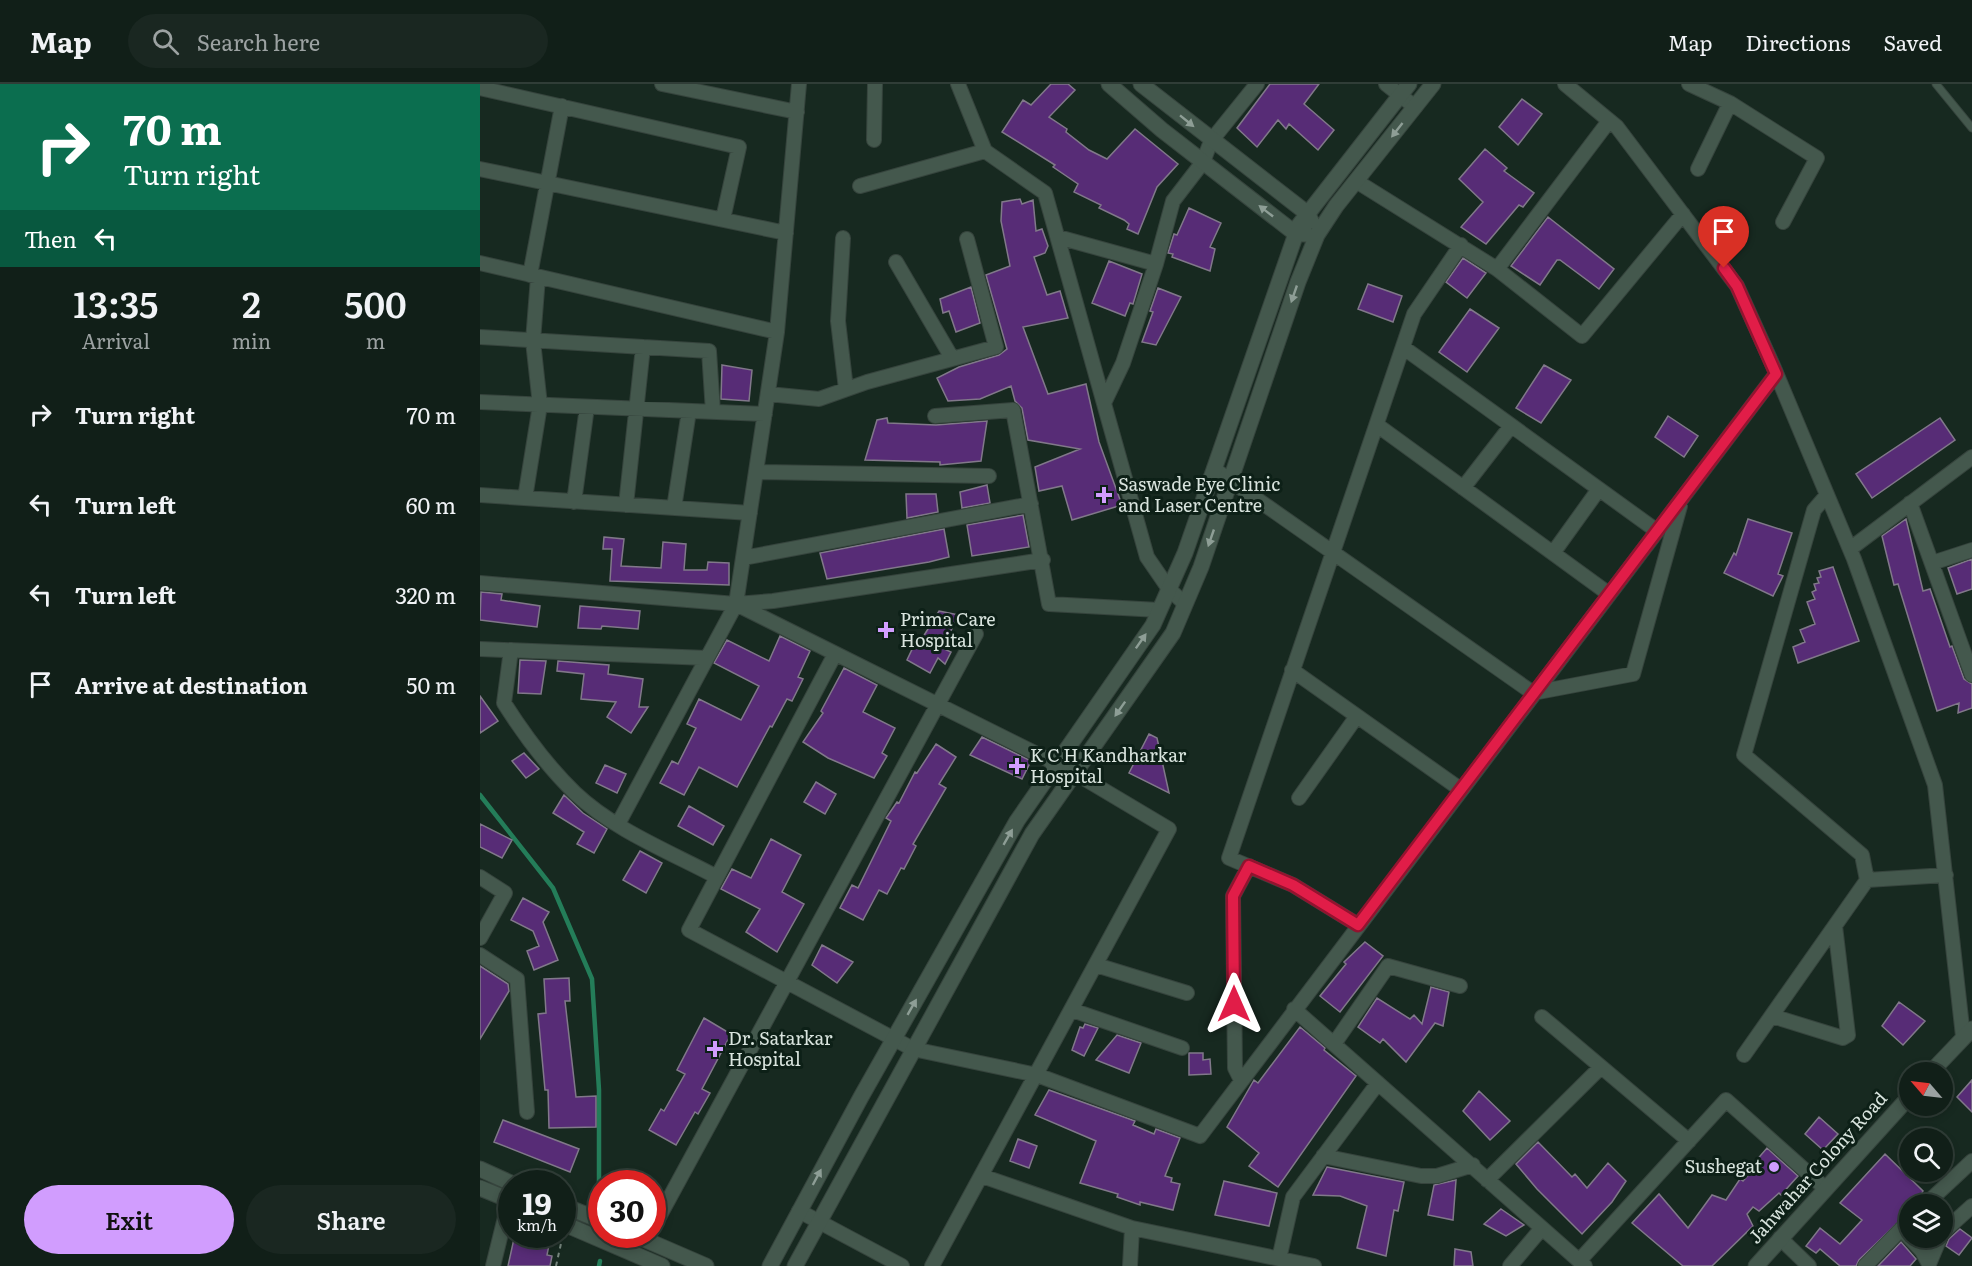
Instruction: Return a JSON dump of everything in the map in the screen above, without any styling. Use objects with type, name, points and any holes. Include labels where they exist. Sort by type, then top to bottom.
[{"type":"street","points":[[662,84],[797,112]]},
{"type":"street","points":[[618,824],[736,604],[777,332],[799,84]]},
{"type":"street","points":[[874,140],[875,84]]},
{"type":"street","points":[[958,84],[986,151],[1046,193],[1147,557],[1168,589],[1185,604]]},
{"type":"street","points":[[1109,84],[1203,162],[1296,234],[1317,235]]},
{"type":"street","points":[[1141,84],[1211,141],[1308,214],[1317,235]]},
{"type":"street","points":[[1104,403],[1123,363],[1156,264],[1173,201],[1203,162],[1211,141],[1257,84]]},
{"type":"street","points":[[1386,84],[1404,89],[1415,106]]},
{"type":"street","points":[[795,1266],[1032,834],[1173,633],[1201,567],[1298,282],[1317,235],[1356,181],[1433,84]]},
{"type":"street","points":[[1565,84],[1609,121],[1737,286],[1850,549],[1935,785],[1968,1033],[1940,1062]]},
{"type":"street","points":[[1689,84],[1730,103],[1817,158],[1783,222]]},
{"type":"street","points":[[480,88],[739,147],[723,219]]},
{"type":"street","points":[[770,1266],[893,1039],[1017,821],[1153,625],[1185,552],[1296,234],[1308,214],[1404,89]]},
{"type":"street","points":[[1698,169],[1730,103]]},
{"type":"street","points":[[525,498],[540,405],[533,340],[534,276],[546,183],[561,106]]},
{"type":"street","points":[[1497,269],[1609,121]]},
{"type":"street","points":[[860,186],[986,151]]},
{"type":"street","points":[[480,169],[786,233]]},
{"type":"street","points":[[1356,181],[1497,269],[1582,336],[1683,214]]},
{"type":"street","points":[[1058,237],[1156,264]]},
{"type":"street","points":[[843,238],[838,321],[846,389]]},
{"type":"street","points":[[768,394],[819,399],[846,389],[996,347],[967,239]]},
{"type":"street","points":[[1358,925],[1293,885],[1229,858],[1414,314],[1461,245]]},
{"type":"street","points":[[896,262],[952,358]]},
{"type":"street","points":[[480,263],[777,332]]},
{"type":"street","points":[[480,337],[709,351],[712,412]]},
{"type":"street","points":[[626,505],[643,347]]},
{"type":"street","points":[[1404,348],[1657,531]]},
{"type":"street","points":[[835,654],[689,930],[913,1049],[1037,1075],[1200,1136],[1460,789],[1776,374]]},
{"type":"street","points":[[480,402],[765,414]]},
{"type":"street","points":[[574,501],[587,407]]},
{"type":"street","points":[[935,416],[1013,410],[1043,560],[1049,604],[1159,610]]},
{"type":"street","points":[[674,508],[689,411]]},
{"type":"street","points":[[1377,425],[1609,594]]},
{"type":"street","points":[[1463,488],[1511,426]]},
{"type":"street","points":[[1850,549],[1972,457]]},
{"type":"street","points":[[1214,469],[1533,693],[1634,674],[1682,498]]},
{"type":"street","points":[[756,472],[989,476]]},
{"type":"street","points":[[1553,553],[1599,489]]},
{"type":"street","points":[[480,495],[750,513]]},
{"type":"street","points":[[1744,1055],[1868,880],[1862,855],[1744,755],[1814,510],[1827,495]]},
{"type":"street","points":[[1910,503],[1972,675]]},
{"type":"street","points":[[743,558],[1031,504]]},
{"type":"street","points":[[1932,563],[1972,550]]},
{"type":"street","points":[[480,583],[736,604],[773,601],[1043,560]]},
{"type":"street","points":[[736,604],[1075,773],[1169,829],[932,1266]]},
{"type":"street","points":[[666,1205],[939,706],[976,634]]},
{"type":"street","points":[[480,649],[707,658]]},
{"type":"street","points":[[511,650],[504,703],[530,744],[576,794],[618,824],[717,877]]},
{"type":"street","points":[[1292,670],[1460,789]]},
{"type":"street","points":[[1299,798],[1357,716]]},
{"type":"street","points":[[1241,1080],[1235,1068],[1233,896],[1249,866]]},
{"type":"street","points":[[1868,880],[1946,875]]},
{"type":"street","points":[[480,877],[505,893],[480,938]]},
{"type":"street","points":[[1772,1016],[1843,1038],[1848,1035],[1835,926]]},
{"type":"street","points":[[480,955],[517,979],[527,1112]]},
{"type":"street","points":[[1096,965],[1187,993]]},
{"type":"street","points":[[1334,1044],[1388,966],[1460,986]]},
{"type":"street","points":[[1294,1009],[1582,1263],[1726,1100],[1826,1189]]},
{"type":"street","points":[[1072,1010],[1182,1048]]},
{"type":"street","points":[[1542,1017],[1689,1141]]},
{"type":"street","points":[[1487,1180],[1601,1067]]},
{"type":"street","points":[[1279,1259],[1293,1197],[1378,1083]]},
{"type":"street","name":"Jahwahar Colony Road","points":[[1756,1266],[1899,1108]]},
{"type":"street","points":[[1323,1156],[1421,1176],[1437,1176],[1473,1165]]},
{"type":"street","points":[[1937,1194],[1972,1161]]},
{"type":"street","points":[[480,1169],[498,1177]]},
{"type":"street","points":[[982,1176],[1132,1228],[1314,1266]]},
{"type":"street","points":[[480,1188],[498,1193]]},
{"type":"street","points":[[1953,1223],[1972,1206]]},
{"type":"street","points":[[799,1211],[902,1266]]},
{"type":"street","points":[[576,1228],[662,1266]]},
{"type":"street","points":[[1130,1266],[1132,1228]]},
{"type":"street","points":[[1510,1266],[1542,1228]]},
{"type":"street","points":[[1865,1266],[1899,1231]]},
{"type":"street","points":[[1780,1238],[1809,1266]]},
{"type":"street","points":[[666,1244],[705,1266]]},
{"type":"street","points":[[493,1266],[498,1247]]},
{"type":"street","points":[[639,1255],[643,1248]]},
{"type":"street","points":[[1920,1248],[1929,1264],[1936,1248]]},
{"type":"street","points":[[1242,1266],[1243,1251]]},
{"type":"lane","points":[[1936,84],[1972,128]]},
{"type":"path","points":[[556,1266],[559,1248]]},
{"type":"building","points":[[1051,84],[1068,84],[1075,90],[1049,117],[1067,129],[1066,132],[1089,150],[1107,159],[1135,129],[1178,164],[1157,187],[1138,234],[1127,229],[1129,224],[1124,220],[1099,208],[1101,205],[1074,192],[1078,184],[1053,167],[1055,165],[1002,132],[1023,100],[1031,105]]},
{"type":"building","points":[[1270,84],[1319,84],[1304,104],[1334,130],[1318,150],[1289,124],[1286,129],[1278,120],[1257,147],[1237,128]]},
{"type":"building","points":[[1522,99],[1542,114],[1518,145],[1499,127]]},
{"type":"building","points":[[1485,149],[1507,168],[1504,171],[1534,193],[1523,207],[1519,205],[1486,244],[1461,227],[1483,202],[1459,179]]},
{"type":"building","points":[[1020,199],[1022,204],[1033,200],[1036,231],[1042,229],[1048,246],[1045,253],[1034,257],[1047,295],[1060,291],[1068,318],[1023,327],[1048,394],[1086,384],[1099,442],[1122,505],[1072,520],[1062,486],[1039,491],[1035,467],[1080,449],[1028,440],[1022,408],[1015,401],[1011,386],[980,399],[948,401],[937,378],[959,367],[999,355],[1007,349],[986,275],[1010,266],[1001,221],[1002,202]]},
{"type":"building","points":[[1189,208],[1221,223],[1210,247],[1215,249],[1210,271],[1172,257],[1173,254],[1168,253],[1174,234],[1177,235]]},
{"type":"building","points":[[1548,217],[1614,269],[1599,289],[1560,260],[1557,260],[1540,285],[1511,266]]},
{"type":"building","points":[[1463,258],[1486,273],[1467,298],[1446,282]]},
{"type":"building","points":[[1109,261],[1142,274],[1133,304],[1130,303],[1125,316],[1092,303]]},
{"type":"building","points":[[1368,284],[1402,296],[1393,322],[1358,309]]},
{"type":"building","points":[[971,287],[980,323],[956,332],[949,311],[943,313],[940,299]]},
{"type":"building","points":[[1158,288],[1181,297],[1156,345],[1142,342],[1153,312],[1150,311]]},
{"type":"building","points":[[1470,309],[1499,328],[1467,372],[1439,352]]},
{"type":"building","points":[[722,365],[752,370],[749,401],[721,399]]},
{"type":"building","points":[[1544,365],[1571,380],[1541,423],[1516,408]]},
{"type":"building","points":[[1668,416],[1698,436],[1684,457],[1655,437]]},
{"type":"building","points":[[887,418],[888,423],[936,425],[987,421],[981,461],[940,465],[940,462],[865,460],[877,420]]},
{"type":"building","points":[[1940,418],[1955,440],[1872,498],[1856,474]]},
{"type":"building","points":[[987,485],[990,503],[962,508],[960,492]]},
{"type":"building","points":[[906,494],[936,494],[938,512],[907,518]]},
{"type":"building","points":[[1023,515],[1029,547],[972,556],[967,525]]},
{"type":"building","points":[[1748,519],[1792,533],[1778,574],[1783,576],[1773,596],[1724,573],[1734,553],[1736,555]]},
{"type":"building","points":[[1906,519],[1923,591],[1930,589],[1964,679],[1972,684],[1972,708],[1958,713],[1959,703],[1937,711],[1898,584],[1894,585],[1882,536]]},
{"type":"building","points":[[944,529],[949,557],[827,579],[820,553]]},
{"type":"building","points":[[604,537],[624,539],[621,566],[661,568],[663,542],[686,544],[684,570],[707,570],[708,562],[729,563],[729,585],[610,581],[612,549],[603,549]]},
{"type":"building","points":[[1972,559],[1972,589],[1957,594],[1948,568]]},
{"type":"building","points":[[1833,567],[1859,641],[1798,663],[1793,647],[1805,642],[1800,630],[1815,624],[1807,602],[1815,599],[1812,592],[1816,590],[1814,584],[1819,583],[1817,578],[1821,577],[1819,571]]},
{"type":"building","points":[[481,592],[502,594],[501,600],[540,606],[537,627],[480,620]]},
{"type":"building","points":[[580,606],[640,611],[638,629],[602,626],[601,629],[578,628]]},
{"type":"building","points":[[939,611],[959,615],[942,648],[951,652],[945,664],[938,658],[930,673],[907,660],[917,639],[920,636],[923,637]]},
{"type":"building","points":[[780,636],[810,651],[798,677],[803,679],[792,701],[787,699],[772,727],[770,726],[737,787],[699,767],[684,795],[660,783],[672,761],[678,764],[696,728],[687,724],[699,699],[741,720],[759,686],[714,663],[727,640],[769,661]]},
{"type":"building","points":[[520,660],[546,661],[541,694],[518,693]]},
{"type":"building","points":[[558,661],[609,665],[608,674],[643,679],[639,707],[648,707],[631,733],[607,717],[616,702],[581,699],[584,674],[557,671]]},
{"type":"building","points":[[844,668],[877,685],[863,712],[895,728],[882,753],[887,756],[874,778],[828,758],[803,742],[823,713],[821,711]]},
{"type":"building","points":[[480,696],[498,721],[480,733]]},
{"type":"building","points":[[1149,734],[1157,738],[1169,793],[1129,773]]},
{"type":"building","points":[[982,737],[1031,761],[1022,779],[970,755]]},
{"type":"building","points":[[936,744],[956,757],[939,784],[946,788],[913,844],[916,846],[904,869],[901,868],[887,894],[879,890],[863,920],[840,908],[852,885],[858,888],[891,821],[886,818],[897,802],[899,803],[915,772],[917,773]]},
{"type":"building","points":[[524,753],[539,769],[526,778],[512,761]]},
{"type":"building","points":[[605,765],[626,774],[617,793],[596,783]]},
{"type":"building","points":[[816,782],[836,794],[825,814],[804,802]]},
{"type":"building","points":[[564,795],[583,813],[607,829],[594,853],[577,844],[584,832],[553,813]]},
{"type":"building","points":[[689,806],[724,826],[713,845],[678,826]]},
{"type":"building","points":[[480,824],[512,840],[502,858],[480,847]]},
{"type":"building","points":[[771,839],[801,855],[782,892],[804,904],[777,952],[746,932],[760,909],[721,889],[732,869],[751,878]]},
{"type":"building","points":[[640,851],[662,863],[646,893],[623,880]]},
{"type":"building","points":[[523,898],[549,912],[543,922],[558,960],[534,970],[527,951],[539,946],[533,931],[511,920]]},
{"type":"building","points":[[1365,942],[1383,956],[1340,1012],[1320,996],[1346,964],[1344,962]]},
{"type":"building","points":[[822,945],[853,962],[837,983],[812,965]]},
{"type":"building","points":[[480,966],[508,984],[509,991],[480,1039]]},
{"type":"building","points":[[569,978],[570,1001],[565,1001],[576,1097],[596,1096],[596,1127],[549,1128],[548,1090],[545,1090],[538,1014],[546,1013],[544,979]]},
{"type":"building","points":[[1431,987],[1449,992],[1443,1026],[1435,1023],[1406,1062],[1383,1039],[1380,1043],[1358,1027],[1377,998],[1410,1019],[1414,1015],[1422,1024]]},
{"type":"building","points":[[1899,1002],[1925,1021],[1903,1045],[1882,1026]]},
{"type":"building","points":[[704,1018],[731,1034],[702,1089],[710,1093],[698,1114],[695,1112],[676,1145],[649,1130],[661,1109],[664,1111],[685,1074],[677,1070]]},
{"type":"building","points":[[1085,1024],[1098,1028],[1084,1056],[1072,1050],[1080,1027],[1083,1028]]},
{"type":"building","points":[[1300,1027],[1356,1076],[1278,1187],[1249,1166],[1259,1153],[1227,1127],[1254,1080],[1258,1083]]},
{"type":"building","points":[[1117,1035],[1141,1043],[1129,1073],[1096,1060]]},
{"type":"building","points":[[1189,1053],[1203,1053],[1203,1060],[1210,1059],[1211,1074],[1189,1075]]},
{"type":"building","points":[[1972,1080],[1972,1112],[1957,1097]]},
{"type":"building","points":[[1049,1090],[1135,1121],[1133,1125],[1154,1134],[1156,1129],[1180,1138],[1165,1176],[1172,1178],[1171,1182],[1180,1184],[1173,1210],[1140,1202],[1140,1205],[1117,1197],[1118,1194],[1080,1183],[1096,1141],[1035,1115]]},
{"type":"building","points":[[1479,1091],[1510,1121],[1490,1140],[1463,1111]]},
{"type":"building","points":[[1819,1117],[1838,1134],[1823,1150],[1805,1134]]},
{"type":"building","points":[[503,1120],[579,1149],[571,1170],[565,1170],[494,1142]]},
{"type":"building","points":[[1018,1139],[1037,1146],[1029,1168],[1010,1161]]},
{"type":"building","points":[[1538,1142],[1572,1177],[1575,1174],[1587,1188],[1608,1163],[1626,1181],[1612,1202],[1582,1234],[1537,1189],[1516,1164]]},
{"type":"building","points":[[1767,1148],[1798,1176],[1781,1195],[1779,1193],[1759,1211],[1753,1207],[1747,1214],[1753,1226],[1712,1266],[1683,1266],[1632,1223],[1659,1194],[1688,1228],[1712,1195],[1726,1200],[1740,1179],[1743,1181],[1752,1171],[1754,1163]]},
{"type":"building","points":[[1885,1154],[1899,1168],[1899,1182],[1914,1182],[1923,1191],[1921,1194],[1899,1194],[1899,1222],[1859,1260],[1856,1266],[1840,1266],[1820,1249],[1816,1253],[1806,1246],[1820,1228],[1840,1244],[1862,1220],[1840,1203]]},
{"type":"building","points":[[1327,1167],[1404,1182],[1398,1211],[1394,1210],[1386,1256],[1357,1248],[1367,1206],[1340,1196],[1313,1195]]},
{"type":"building","points":[[1456,1180],[1453,1220],[1428,1215],[1434,1185]]},
{"type":"building","points":[[1224,1181],[1277,1193],[1269,1226],[1215,1215]]},
{"type":"building","points":[[1501,1209],[1524,1225],[1506,1236],[1484,1224]]},
{"type":"building","points":[[1960,1229],[1972,1238],[1959,1255],[1949,1248],[1953,1248],[1953,1235]]},
{"type":"building","points":[[1899,1244],[1899,1248],[1906,1248],[1916,1259],[1910,1266],[1878,1266]]},
{"type":"building","points":[[512,1248],[548,1248],[547,1255],[552,1256],[550,1266],[508,1266]]},
{"type":"building","points":[[1455,1249],[1471,1252],[1473,1266],[1454,1266]]},
{"type":"waterway","points":[[480,795],[553,888],[592,979],[599,1090],[599,1170]]},
{"type":"waterway","points":[[599,1266],[600,1261]]},
{"type":"place","name":"Saswade Eye Clinic and Laser Centre","points":[[1104,495]]},
{"type":"place","name":"Prima Care Hospital","points":[[886,630]]},
{"type":"place","name":"K C H Kandharkar Hospital","points":[[1017,766]]},
{"type":"place","name":"Dr. Satarkar Hospital","points":[[715,1049]]},
{"type":"place","name":"Sushegat","points":[[1774,1167]]},
{"type":"route","points":[[1234,1004],[1233,896],[1249,866],[1293,885],[1358,925],[1776,374],[1737,286],[1724,268]]}]
